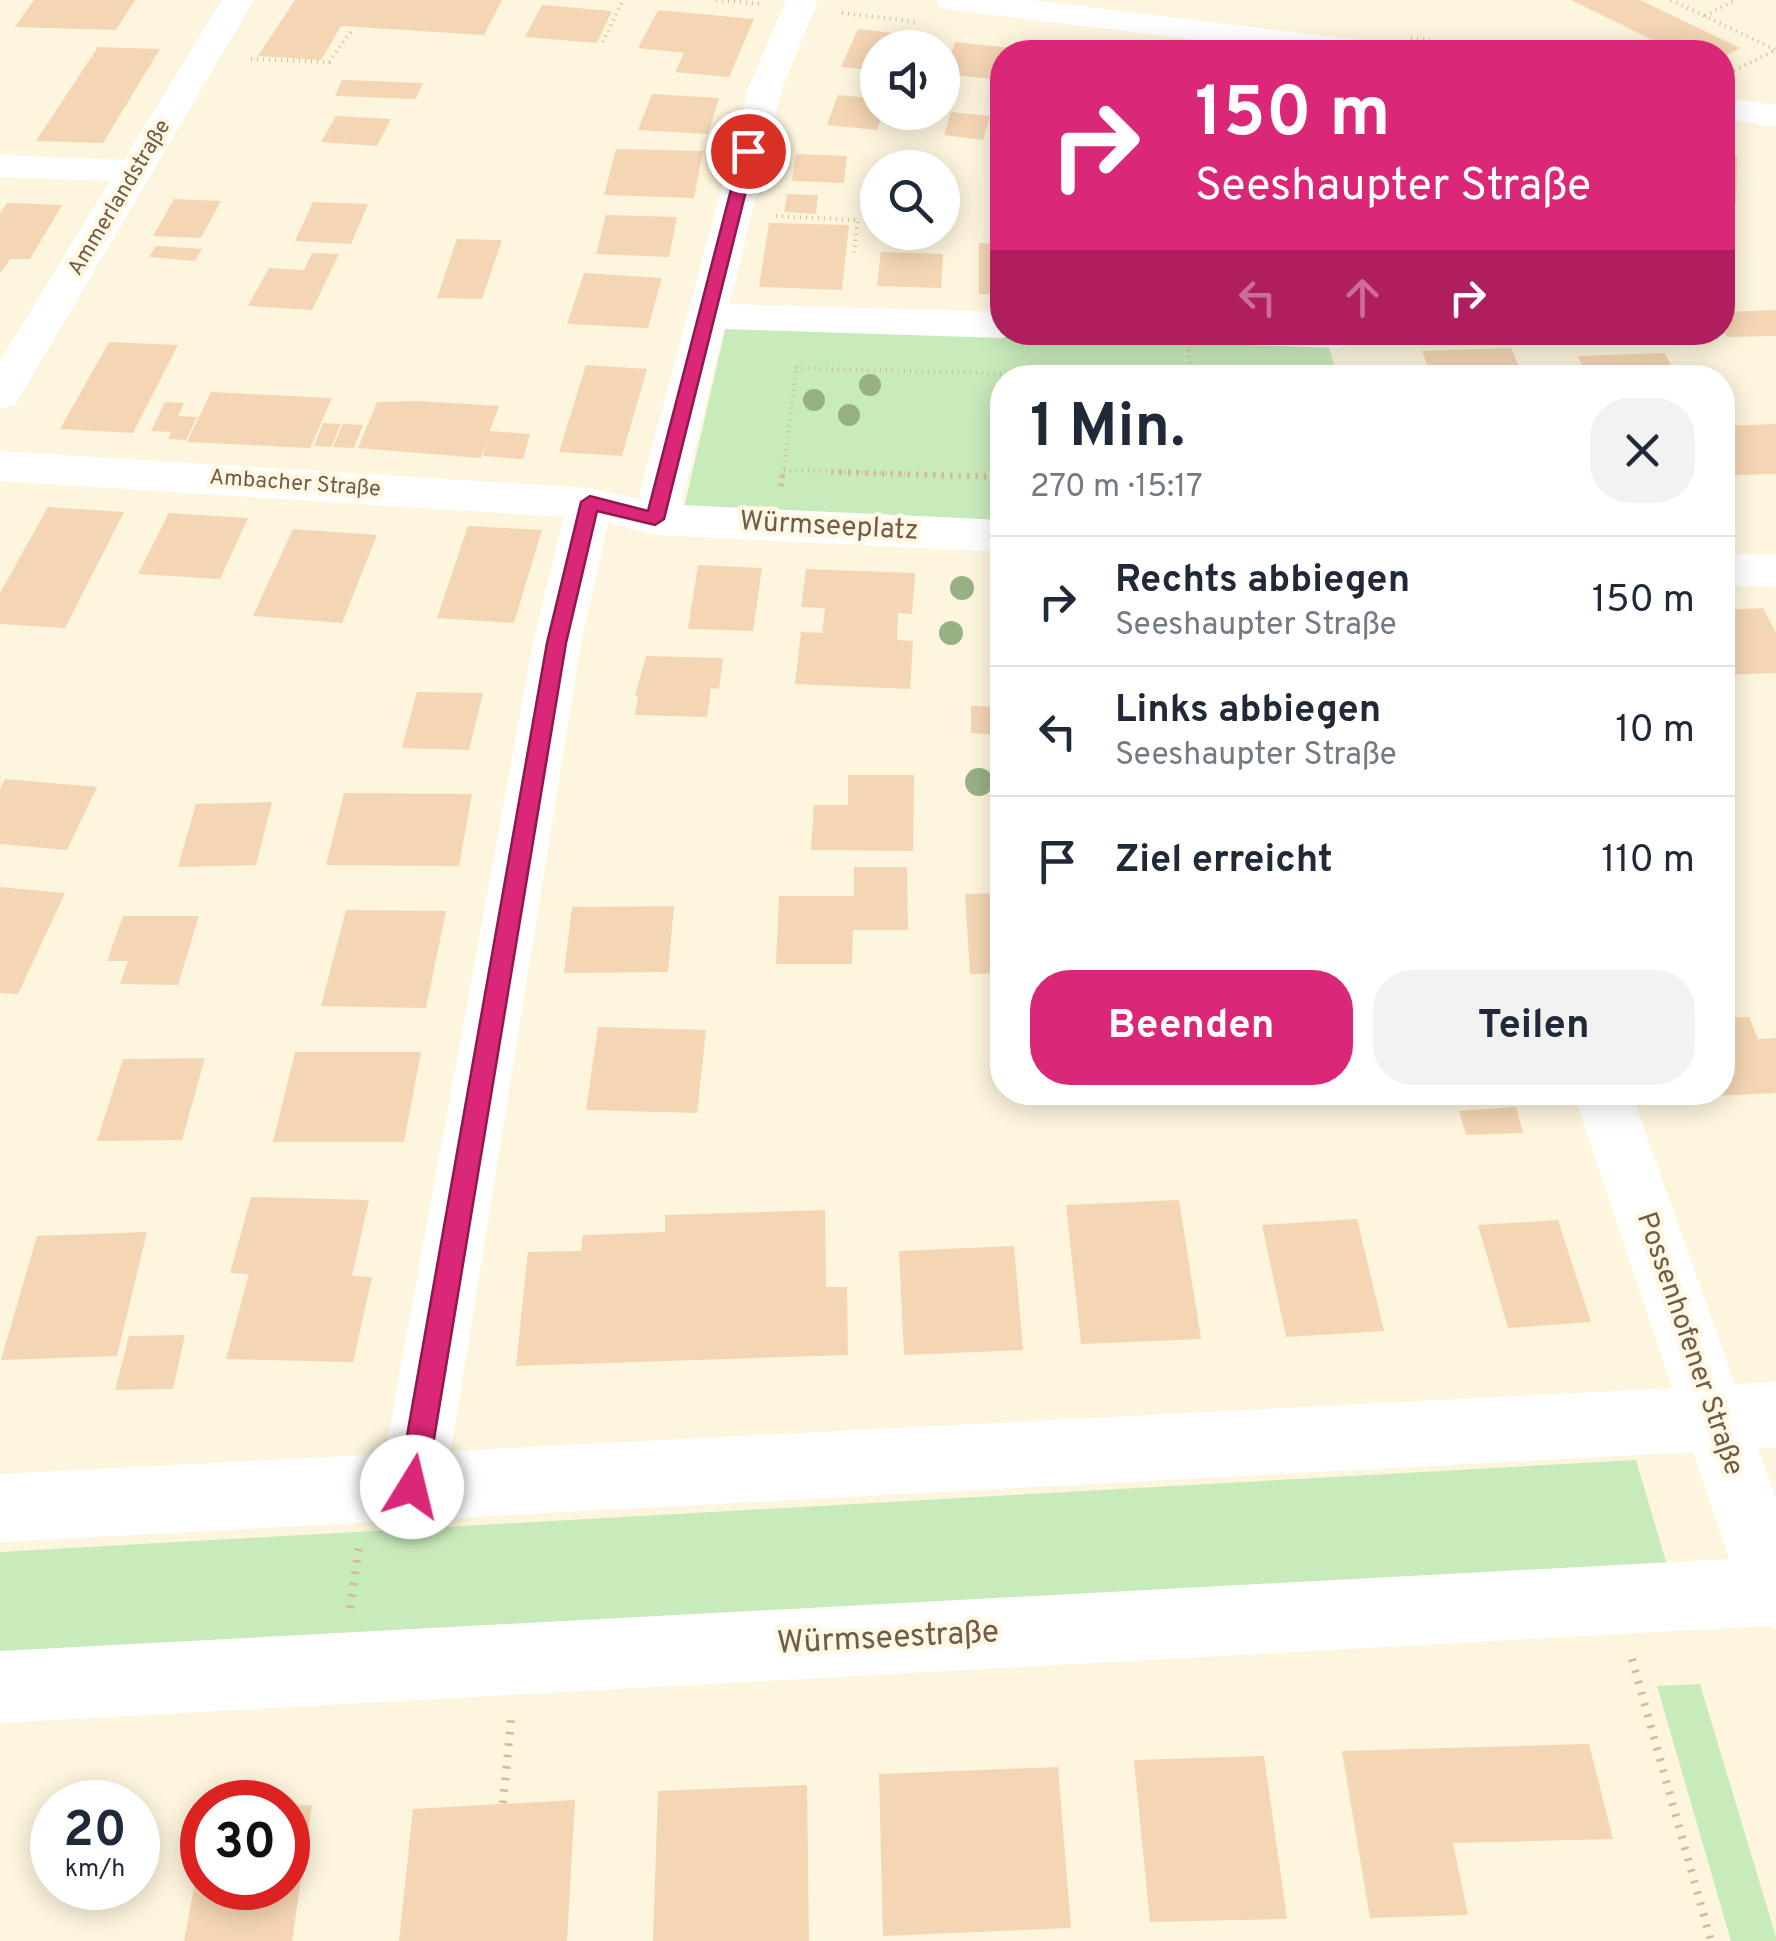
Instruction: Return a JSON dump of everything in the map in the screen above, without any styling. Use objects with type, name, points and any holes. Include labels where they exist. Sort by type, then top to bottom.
[{"type":"street","name":"Ammerlandstraße","points":[[0,395],[238,0]]},
{"type":"street","points":[[655,519],[765,88],[802,0]]},
{"type":"street","points":[[952,0],[1108,8],[1263,40]]},
{"type":"street","points":[[1735,109],[1776,116]]},
{"type":"street","points":[[0,166],[137,171]]},
{"type":"street","points":[[706,316],[990,325]]},
{"type":"street","name":"Ambacher Straße","points":[[0,466],[590,502],[655,519]]},
{"type":"street","points":[[389,1488],[556,643],[590,502]]},
{"type":"street","name":"Würmseeplatz","points":[[655,519],[990,535]]},
{"type":"street","points":[[1735,569],[1776,571]]},
{"type":"street","name":"Possenhofener Straße","points":[[1608,1105],[1745,1417],[1775,1592]]},
{"type":"street","points":[[0,1508],[1745,1417]]},
{"type":"street","name":"Würmseestraße","points":[[0,1687],[1775,1592]]},
{"type":"path","points":[[603,42],[624,0]]},
{"type":"path","points":[[1671,0],[1776,50],[1735,70]]},
{"type":"path","points":[[1704,16],[1735,0]]},
{"type":"path","points":[[204,57],[329,62],[352,30]]},
{"type":"path","points":[[732,214],[858,220],[853,256]]},
{"type":"path","points":[[776,525],[802,319]]},
{"type":"path","points":[[796,368],[990,373]]},
{"type":"path","points":[[784,470],[990,477]]},
{"type":"path","points":[[341,1668],[389,1488]]},
{"type":"path","points":[[1615,1600],[1712,1941]]},
{"type":"path","points":[[502,1803],[518,1659]]},
{"type":"green space","points":[[726,326],[990,334],[990,345],[1328,345],[1334,365],[990,365],[990,521],[684,508]]},
{"type":"green space","points":[[1636,1460],[1667,1565],[0,1652],[0,1552]]},
{"type":"green space","points":[[1700,1684],[1776,1941],[1731,1941],[1657,1686]]},
{"type":"building","points":[[34,0],[135,0],[116,30],[15,27]]},
{"type":"building","points":[[295,0],[502,0],[484,35],[341,26],[321,60],[258,56]]},
{"type":"building","points":[[1571,0],[1640,0],[1723,40],[1653,40]]},
{"type":"building","points":[[542,5],[612,11],[597,43],[525,37]]},
{"type":"building","points":[[658,10],[754,19],[729,77],[675,72],[684,53],[638,48]]},
{"type":"building","points":[[858,29],[867,30],[860,30],[860,69],[841,67]]},
{"type":"building","points":[[960,43],[990,46],[990,79],[960,76]]},
{"type":"building","points":[[98,47],[160,49],[103,143],[36,141]]},
{"type":"building","points":[[342,80],[423,83],[416,99],[335,96]]},
{"type":"building","points":[[652,94],[719,98],[708,134],[638,130]]},
{"type":"building","points":[[838,95],[860,97],[860,128],[827,125]]},
{"type":"building","points":[[960,113],[990,116],[983,140],[944,135],[946,130],[960,130]]},
{"type":"building","points":[[336,116],[391,119],[377,146],[321,142]]},
{"type":"building","points":[[616,149],[703,151],[694,198],[604,195]]},
{"type":"building","points":[[796,154],[847,156],[844,183],[792,181]]},
{"type":"building","points":[[1735,156],[1737,156],[1735,203]]},
{"type":"building","points":[[787,194],[818,195],[816,214],[784,212]]},
{"type":"building","points":[[174,199],[221,201],[201,238],[153,236]]},
{"type":"building","points":[[313,202],[368,204],[351,244],[295,241]]},
{"type":"building","points":[[7,203],[62,205],[30,259],[10,259],[0,274],[0,214]]},
{"type":"building","points":[[606,215],[677,217],[669,257],[596,254]]},
{"type":"building","points":[[769,223],[849,225],[842,290],[759,287]]},
{"type":"building","points":[[457,239],[502,240],[482,299],[437,298]]},
{"type":"building","points":[[979,243],[990,243],[990,294],[979,294]]},
{"type":"building","points":[[156,246],[202,249],[195,261],[149,257]]},
{"type":"building","points":[[881,252],[943,254],[941,288],[877,286]]},
{"type":"building","points":[[312,253],[339,254],[312,310],[248,306],[269,268],[304,270]]},
{"type":"building","points":[[584,273],[662,278],[648,328],[567,324]]},
{"type":"building","points":[[1776,310],[1776,336],[1735,337],[1735,312]]},
{"type":"building","points":[[109,342],[178,345],[133,433],[60,429]]},
{"type":"building","points":[[1511,348],[1518,365],[1427,365],[1422,351]]},
{"type":"building","points":[[1665,353],[1671,365],[1582,365],[1578,356]]},
{"type":"building","points":[[586,365],[647,369],[622,456],[559,452]]},
{"type":"building","points":[[211,392],[332,398],[310,448],[187,442]]},
{"type":"building","points":[[165,402],[184,403],[178,416],[197,417],[186,440],[168,439],[171,432],[151,431]]},
{"type":"building","points":[[377,402],[499,406],[490,431],[530,434],[523,459],[483,456],[487,439],[481,458],[358,448]]},
{"type":"building","points":[[323,423],[341,424],[331,447],[314,446]]},
{"type":"building","points":[[343,424],[363,425],[354,448],[333,447]]},
{"type":"building","points":[[1776,424],[1776,474],[1735,475],[1735,426]]},
{"type":"building","points":[[48,507],[124,512],[65,628],[0,624],[0,593]]},
{"type":"building","points":[[169,513],[248,518],[220,579],[138,574]]},
{"type":"building","points":[[468,526],[542,530],[514,623],[437,618]]},
{"type":"building","points":[[293,529],[377,535],[342,623],[253,616]]},
{"type":"building","points":[[698,565],[762,568],[753,631],[688,629]]},
{"type":"building","points":[[806,569],[915,573],[912,614],[898,613],[897,640],[913,641],[910,689],[795,684],[801,632],[822,633],[825,608],[801,607]]},
{"type":"building","points":[[1763,608],[1776,633],[1776,673],[1735,675],[1735,609]]},
{"type":"building","points":[[646,656],[723,658],[719,689],[711,688],[707,717],[635,715],[635,696]]},
{"type":"building","points":[[417,692],[483,693],[469,750],[402,748]]},
{"type":"building","points":[[971,706],[990,707],[990,734],[971,733]]},
{"type":"building","points":[[848,775],[914,775],[913,851],[811,850],[814,805],[848,805]]},
{"type":"building","points":[[5,779],[97,787],[67,850],[0,844],[0,789]]},
{"type":"building","points":[[344,793],[472,794],[459,866],[326,865]]},
{"type":"building","points":[[272,802],[256,865],[178,867],[196,804]]},
{"type":"building","points":[[854,867],[907,867],[908,930],[853,930],[852,964],[776,964],[779,896],[854,896]]},
{"type":"building","points":[[0,887],[65,893],[18,994],[0,993]]},
{"type":"building","points":[[990,893],[990,973],[970,974],[965,894]]},
{"type":"building","points":[[674,906],[668,972],[564,973],[572,907]]},
{"type":"building","points":[[346,910],[446,911],[426,1008],[321,1006]]},
{"type":"building","points":[[123,916],[199,916],[178,985],[120,984],[128,961],[107,961]]},
{"type":"building","points":[[1749,1017],[1758,1039],[1776,1038],[1776,1093],[1735,1095],[1735,1018]]},
{"type":"building","points":[[598,1027],[706,1030],[697,1113],[586,1110]]},
{"type":"building","points":[[295,1052],[421,1052],[404,1142],[273,1142]]},
{"type":"building","points":[[205,1058],[182,1140],[97,1141],[123,1059]]},
{"type":"building","points":[[1516,1107],[1523,1133],[1466,1135],[1459,1111]]},
{"type":"building","points":[[251,1197],[369,1200],[352,1276],[372,1277],[353,1362],[226,1359],[249,1274],[230,1273]]},
{"type":"building","points":[[1179,1200],[1201,1339],[1081,1344],[1066,1205]]},
{"type":"building","points":[[825,1210],[826,1287],[847,1287],[848,1355],[516,1366],[528,1252],[581,1251],[583,1235],[665,1232],[665,1215]]},
{"type":"building","points":[[1357,1219],[1384,1331],[1286,1337],[1262,1225]]},
{"type":"building","points":[[1558,1220],[1591,1322],[1508,1328],[1478,1225]]},
{"type":"building","points":[[147,1232],[117,1356],[1,1360],[37,1236]]},
{"type":"building","points":[[1014,1246],[1023,1350],[904,1355],[899,1251]]},
{"type":"building","points":[[185,1335],[173,1389],[115,1390],[129,1336]]},
{"type":"building","points":[[1589,1744],[1613,1839],[1453,1843],[1468,1915],[1370,1918],[1342,1751]]},
{"type":"building","points":[[1264,1756],[1287,1919],[1150,1922],[1134,1760]]},
{"type":"building","points":[[1058,1767],[1071,1928],[883,1936],[879,1774]]},
{"type":"building","points":[[807,1785],[809,1941],[653,1941],[658,1791]]},
{"type":"building","points":[[575,1800],[567,1941],[399,1941],[413,1809]]},
{"type":"building","points":[[190,1910],[297,1910],[292,1941],[184,1941]]},
{"type":"route","points":[[412,1487],[556,643],[590,502],[655,519],[748,151]]}]
